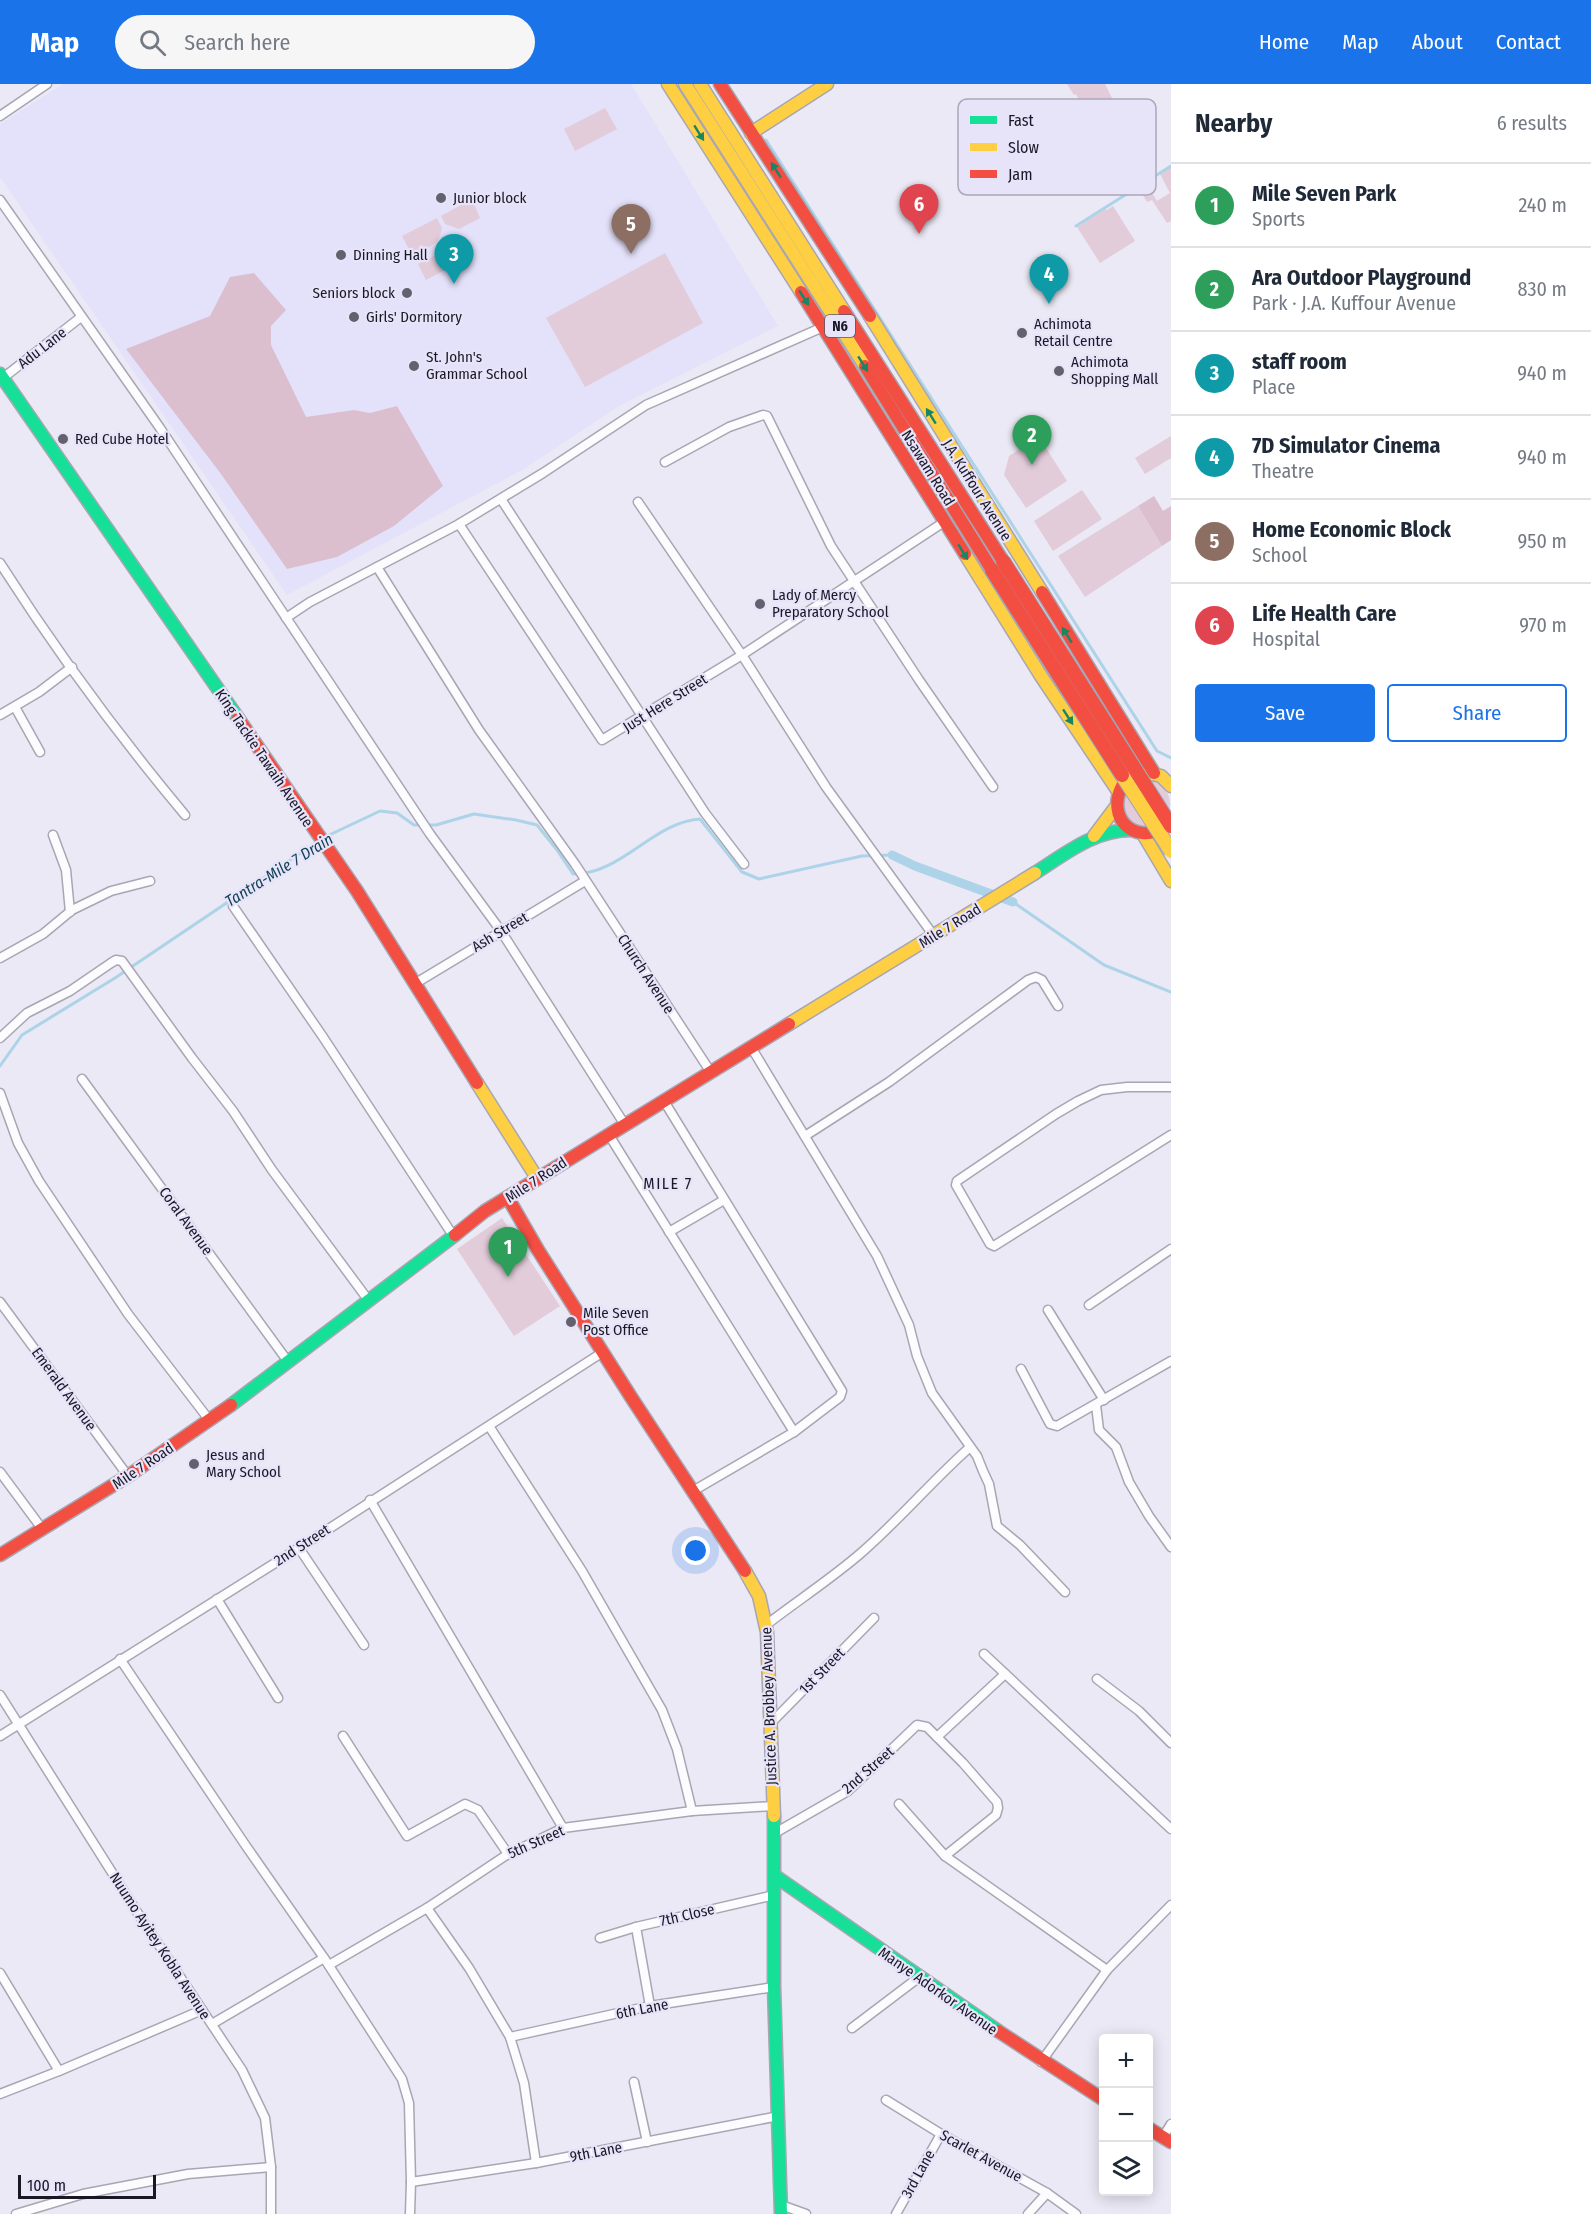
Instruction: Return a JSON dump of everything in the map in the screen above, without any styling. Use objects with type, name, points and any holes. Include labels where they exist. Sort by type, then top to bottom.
[{"type":"main road","points":[[668,84],[1041,676],[1118,791]]},
{"type":"main road","name":"Nsawam Road","points":[[685,84],[794,252],[992,570],[1171,851]]},
{"type":"main road","name":"Nsawam Road","points":[[700,84],[1171,824]]},
{"type":"main road","name":"J.A. Kuffour Avenue","points":[[720,84],[1164,777]]},
{"type":"main road","points":[[752,133],[827,84]]},
{"type":"main road","name":"King Tackie Tawaih Avenue","points":[[1,376],[325,845],[416,983],[537,1178]]},
{"type":"main road","points":[[1093,837],[1115,808],[1118,791],[1126,780],[1139,773],[1164,777]]},
{"type":"main road","points":[[1115,808],[1120,821],[1137,832],[1171,881]]},
{"type":"main road","points":[[1093,837],[1119,830],[1159,832],[1171,824]]},
{"type":"main road","name":"Mile 7 Road","points":[[0,1555],[128,1476],[210,1421],[454,1237],[485,1211],[1093,837]]},
{"type":"main road","name":"Justice A. Brobbey Avenue","points":[[508,1198],[538,1250],[733,1551],[759,1596],[766,1625],[775,1833],[774,1988],[781,2210]]},
{"type":"main road","name":"Manye Adorkor Avenue","points":[[775,1876],[1041,2062],[1099,2097]]},
{"type":"main road","points":[[1153,2130],[1167,2139]]},
{"type":"street","points":[[0,116],[42,85]]},
{"type":"street","points":[[0,200],[160,428],[430,834],[501,931],[625,1125]]},
{"type":"street","name":"Adu Lane","points":[[1,376],[81,317]]},
{"type":"street","points":[[286,618],[310,602],[459,524],[646,405],[823,327]]},
{"type":"street","points":[[665,462],[729,428],[763,415],[767,416],[831,546],[993,787]]},
{"type":"street","points":[[501,499],[705,813],[744,864]]},
{"type":"street","points":[[638,502],[742,655],[826,787],[934,936]]},
{"type":"street","name":"Just Here Street","points":[[459,524],[599,739],[605,740],[742,655],[945,522]]},
{"type":"street","points":[[0,563],[72,667],[149,772],[185,816]]},
{"type":"street","name":"Church Avenue","points":[[377,567],[479,730],[575,864],[710,1071]]},
{"type":"street","points":[[0,715],[72,667]]},
{"type":"street","points":[[15,707],[40,752]]},
{"type":"street","points":[[53,835],[66,870],[70,912]]},
{"type":"street","name":"Ash Street","points":[[416,983],[583,879]]},
{"type":"street","points":[[0,958],[43,934],[70,912],[111,891],[150,880]]},
{"type":"street","points":[[233,906],[323,1037],[454,1237]]},
{"type":"street","points":[[0,1038],[27,1013],[70,991],[116,960],[122,961],[369,1301]]},
{"type":"street","points":[[805,1136],[889,1082],[1028,980],[1035,977],[1042,980],[1058,1006]]},
{"type":"street","points":[[751,1047],[877,1256],[909,1325],[917,1356],[932,1393],[969,1448],[977,1456],[989,1484],[997,1526],[1020,1545],[1065,1592]]},
{"type":"street","name":"Coral Avenue","points":[[82,1079],[289,1363]]},
{"type":"street","points":[[1171,1087],[1127,1087],[1101,1090],[1086,1097],[983,1163],[956,1185],[990,1244],[994,1246],[1171,1135]]},
{"type":"street","points":[[0,1093],[18,1143],[39,1181],[128,1314],[210,1421]]},
{"type":"street","points":[[664,1101],[842,1391],[840,1397],[794,1432],[693,1491]]},
{"type":"street","points":[[609,1135],[794,1432]]},
{"type":"street","points":[[669,1232],[724,1200]]},
{"type":"street","points":[[1089,1305],[1171,1249]]},
{"type":"street","name":"Emerald Avenue","points":[[0,1302],[128,1476]]},
{"type":"street","points":[[1048,1310],[1100,1403],[1099,1430],[1116,1447],[1129,1482],[1171,1547]]},
{"type":"street","name":"2nd Street","points":[[0,1736],[299,1548],[370,1500],[603,1352]]},
{"type":"street","points":[[1021,1369],[1050,1424],[1054,1425],[1065,1422],[1100,1403],[1171,1361]]},
{"type":"street","points":[[489,1426],[582,1571],[662,1710],[677,1749],[692,1811]]},
{"type":"street","points":[[766,1625],[860,1554],[969,1448]]},
{"type":"street","points":[[0,1472],[43,1530]]},
{"type":"street","points":[[370,1500],[563,1828]]},
{"type":"street","points":[[299,1548],[364,1645]]},
{"type":"street","points":[[217,1599],[278,1698]]},
{"type":"street","name":"1st Street","points":[[769,1725],[874,1618]]},
{"type":"street","points":[[984,1654],[1171,1829]]},
{"type":"street","points":[[120,1659],[326,1961],[406,2088],[409,2103],[410,2214]]},
{"type":"street","points":[[945,1857],[996,1815],[998,1808],[997,1802],[937,1737],[1005,1674]]},
{"type":"street","points":[[1097,1680],[1139,1711],[1171,1743]]},
{"type":"street","name":"Nuumo Ayitey Kobla Avenue","points":[[0,1695],[135,1909],[242,2070],[265,2118],[271,2167],[271,2214]]},
{"type":"street","name":"2nd Street","points":[[775,1833],[848,1791],[917,1725],[927,1727],[937,1737]]},
{"type":"street","points":[[343,1736],[407,1836],[465,1804],[478,1810],[508,1854]]},
{"type":"street","points":[[899,1804],[945,1857],[1107,1970]]},
{"type":"street","name":"5th Street","points":[[212,2024],[427,1908],[508,1854],[563,1828],[692,1811],[773,1806]]},
{"type":"street","name":"7th Close","points":[[600,1938],[636,1927],[774,1895]]},
{"type":"street","points":[[1041,2062],[1107,1970],[1171,1905]]},
{"type":"street","points":[[427,1908],[469,1968],[510,2037],[524,2084],[536,2163]]},
{"type":"street","points":[[636,1927],[650,2006]]},
{"type":"street","points":[[0,1973],[59,2071]]},
{"type":"street","points":[[852,2028],[918,1978]]},
{"type":"street","name":"6th Lane","points":[[510,2037],[650,2006],[774,1988]]},
{"type":"street","points":[[0,2094],[202,2010]]},
{"type":"street","points":[[634,2082],[647,2142]]},
{"type":"street","name":"Scarlet Avenue","points":[[886,2100],[941,2134],[1047,2193],[1076,2214]]},
{"type":"street","name":"9th Lane","points":[[411,2182],[536,2163],[779,2116]]},
{"type":"street","points":[[1167,2139],[1171,2124]]},
{"type":"street","name":"3rd Lane","points":[[896,2214],[941,2134]]},
{"type":"street","points":[[16,2214],[84,2194],[189,2174],[271,2167]]},
{"type":"street","points":[[1028,2214],[1047,2193]]},
{"type":"street","points":[[781,2210],[806,2214]]},
{"type":"shaded area","name":"St. John's Grammar School","points":[[63,84],[631,84],[778,326],[619,406],[522,470],[287,595],[0,177],[0,124]]},
{"type":"shaded area","points":[[1067,84],[1105,84],[1112,99],[1078,99],[1076,94],[1074,95]]},
{"type":"shaded area","points":[[605,108],[617,129],[575,151],[564,129]]},
{"type":"shaded area","points":[[1171,167],[1171,221],[1167,223],[1152,200],[1147,202],[1143,195],[1153,195],[1157,201],[1170,193],[1160,174]]},
{"type":"shaded area","points":[[472,199],[480,218],[459,229],[445,224],[441,216]]},
{"type":"shaded area","points":[[1113,206],[1135,241],[1100,263],[1077,227]]},
{"type":"shaded area","points":[[437,218],[442,228],[438,238],[425,249],[422,245],[419,246],[421,251],[412,255],[402,236]]},
{"type":"shaded area","points":[[444,251],[455,252],[460,262],[426,280],[418,264]]},
{"type":"shaded area","points":[[665,253],[703,323],[585,387],[546,318]]},
{"type":"shaded area","points":[[254,273],[286,310],[271,326],[271,345],[306,417],[354,410],[370,413],[397,406],[443,486],[394,526],[337,557],[287,569],[221,474],[126,349],[210,316],[230,277]]},
{"type":"shaded area","points":[[1171,436],[1171,458],[1145,474],[1135,458]]},
{"type":"shaded area","points":[[1039,437],[1067,481],[1026,508],[1004,475],[1009,456]]},
{"type":"shaded area","points":[[1082,490],[1102,519],[1053,551],[1034,521]]},
{"type":"shaded area","points":[[1154,496],[1163,511],[1171,506],[1171,540],[1162,546],[1138,506]]},
{"type":"shaded area","points":[[1138,506],[1162,546],[1085,597],[1058,556]]},
{"type":"shaded area","points":[[1146,780],[1163,787],[1170,804],[1163,821],[1146,828],[1129,821],[1122,804],[1129,787]]},
{"type":"shaded area","points":[[502,1218],[560,1306],[514,1336],[457,1249]]},
{"type":"waterway","points":[[766,140],[1157,751],[1171,758]]},
{"type":"waterway","points":[[1156,175],[1171,166]]},
{"type":"waterway","points":[[1076,226],[1125,195]]},
{"type":"waterway","name":"Tantra-Mile 7 Drain","points":[[325,837],[380,811],[397,813],[414,825],[436,825],[474,814],[516,820],[537,825],[573,874],[590,872],[606,866],[667,829],[683,822],[700,819],[742,872],[759,879],[862,856],[892,855]]},
{"type":"waterway","name":"Tantra-Mile 7 Drain","points":[[0,1066],[22,1035],[115,978],[320,840]]},
{"type":"waterway","points":[[892,855],[915,866],[1013,902]]},
{"type":"waterway","points":[[1013,902],[1104,965],[1171,992]]},
{"type":"traffic: fast","points":[[0,374],[238,718]]},
{"type":"traffic: fast","points":[[1035,873],[1080,844],[1105,834],[1131,830]]},
{"type":"traffic: fast","points":[[231,1405],[455,1235]]},
{"type":"traffic: fast","points":[[774,1816],[774,1987],[781,2214]]},
{"type":"traffic: fast","points":[[775,1876],[998,2031]]},
{"type":"traffic: slow","points":[[668,84],[801,292]]},
{"type":"traffic: slow","points":[[685,84],[865,366]]},
{"type":"traffic: slow","points":[[700,84],[844,311]]},
{"type":"traffic: slow","points":[[751,133],[827,84]]},
{"type":"traffic: slow","points":[[870,316],[1042,592]]},
{"type":"traffic: slow","points":[[965,554],[1041,676],[1118,791]]},
{"type":"traffic: slow","points":[[1147,773],[1161,776],[1171,786]]},
{"type":"traffic: slow","points":[[1122,775],[1171,851]]},
{"type":"traffic: slow","points":[[1094,836],[1115,808]]},
{"type":"traffic: slow","points":[[1143,834],[1171,881]]},
{"type":"traffic: slow","points":[[789,1024],[1035,873]]},
{"type":"traffic: slow","points":[[477,1083],[537,1178]]},
{"type":"traffic: slow","points":[[745,1571],[759,1596],[767,1632],[774,1816]]},
{"type":"traffic: jam","points":[[720,84],[870,316]]},
{"type":"traffic: jam","points":[[801,292],[965,554]]},
{"type":"traffic: jam","points":[[844,311],[1003,561]]},
{"type":"traffic: jam","points":[[865,366],[992,570]]},
{"type":"traffic: jam","points":[[1003,561],[1171,826]]},
{"type":"traffic: jam","points":[[992,570],[1122,775]]},
{"type":"traffic: jam","points":[[1042,592],[1154,773]]},
{"type":"traffic: jam","points":[[238,718],[357,891],[477,1083]]},
{"type":"traffic: jam","points":[[1122,786],[1117,808],[1125,825],[1142,833],[1164,828]]},
{"type":"traffic: jam","points":[[455,1235],[485,1211],[789,1024]]},
{"type":"traffic: jam","points":[[508,1198],[538,1250],[631,1397],[745,1571]]},
{"type":"traffic: jam","points":[[0,1555],[128,1476],[231,1405]]},
{"type":"traffic: jam","points":[[998,2031],[1099,2097]]},
{"type":"traffic: jam","points":[[1153,2131],[1171,2142]]},
{"type":"place","name":"Junior block","points":[[441,198]]},
{"type":"place","name":"Life Health Care","points":[[919,234]]},
{"type":"place","name":"Home Economic Block","points":[[631,254]]},
{"type":"place","name":"Dinning Hall","points":[[341,255]]},
{"type":"place","name":"staff room","points":[[454,284]]},
{"type":"place","name":"Seniors block","points":[[407,293]]},
{"type":"place","name":"7D Simulator Cinema","points":[[1049,304]]},
{"type":"place","name":"Girls' Dormitory","points":[[354,317]]},
{"type":"place","name":"Achimota Retail Centre","points":[[1022,333]]},
{"type":"place","name":"St. John's Grammar School","points":[[414,366]]},
{"type":"place","name":"Achimota Shopping Mall","points":[[1059,371]]},
{"type":"place","name":"Red Cube Hotel","points":[[63,439]]},
{"type":"place","name":"Ara Outdoor Playground","points":[[1032,465]]},
{"type":"place","name":"Lady of Mercy Preparatory School","points":[[760,604]]},
{"type":"place","name":"Mile Seven Park","points":[[508,1277]]},
{"type":"place","name":"Mile Seven Post Office","points":[[571,1322]]},
{"type":"place","name":"Jesus and Mary School","points":[[194,1464]]},
{"type":"district","name":"MILE 7","points":[[668,1183]]}]
